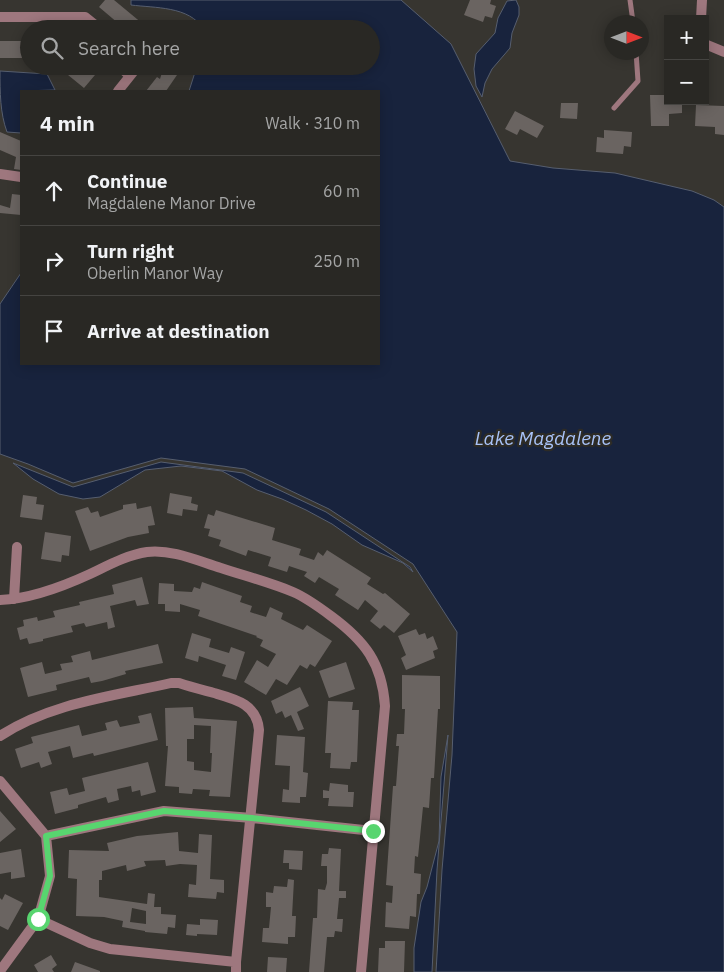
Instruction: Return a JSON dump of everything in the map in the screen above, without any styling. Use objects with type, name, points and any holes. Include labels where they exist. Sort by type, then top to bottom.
[{"type":"street","points":[[701,15],[702,0]]},
{"type":"street","points":[[0,17],[85,17],[89,20]]},
{"type":"street","points":[[64,17],[67,20]]},
{"type":"street","points":[[709,46],[724,52]]},
{"type":"street","points":[[119,90],[130,76]]},
{"type":"street","points":[[0,174],[20,177]]},
{"type":"street","points":[[14,599],[17,547]]},
{"type":"street","points":[[0,600],[14,599],[70,583],[134,555],[159,552],[184,557],[293,592],[321,608],[365,645],[378,667],[385,706],[361,972]]},
{"type":"street","points":[[0,736],[10,729],[58,709],[171,683],[179,683],[237,700],[254,712],[259,724],[252,818],[236,967],[110,949],[90,943],[38,919]]},
{"type":"street","points":[[0,781],[46,836],[50,876],[38,919],[0,971]]},
{"type":"street","points":[[46,836],[155,812],[252,818],[373,831]]},
{"type":"lane","points":[[630,0],[632,15]]},
{"type":"lane","points":[[614,108],[638,81],[637,60]]},
{"type":"water","name":"Lake Magdalene","points":[[131,0],[401,0],[451,44],[510,161],[553,168],[615,173],[692,191],[714,200],[724,207],[724,972],[436,972],[442,870],[452,755],[457,632],[413,564],[329,509],[245,469],[161,458],[73,483],[0,454],[0,304],[20,274],[20,365],[380,365],[380,90],[189,90],[194,75],[380,75],[380,20],[195,20],[181,12],[131,5]]},
{"type":"water","points":[[516,0],[519,7],[519,15],[512,33],[510,48],[492,69],[485,83],[482,97],[476,86],[474,69],[476,54],[495,33],[498,18],[507,1]]},
{"type":"water","points":[[0,71],[20,72],[20,75],[48,75],[55,90],[20,90],[20,133],[7,132],[0,95]]},
{"type":"water","points":[[161,462],[243,473],[326,512],[410,567],[413,572],[403,563],[362,545],[332,524],[306,510],[257,490],[222,471],[181,466],[145,470],[100,497],[83,499],[59,494],[33,479],[13,463],[73,487]]},
{"type":"water","points":[[448,735],[437,870],[432,972],[414,972],[414,948],[421,902],[427,887],[439,841],[441,777]]},
{"type":"building","points":[[105,0],[114,0],[138,20],[114,20],[99,7]]},
{"type":"building","points":[[470,0],[491,0],[490,4],[496,6],[492,18],[485,16],[483,22],[464,15]]},
{"type":"building","points":[[0,41],[20,41],[20,58],[0,58]]},
{"type":"building","points":[[68,75],[95,75],[84,88]]},
{"type":"building","points":[[161,75],[177,75],[167,90],[147,90],[157,77],[160,79]]},
{"type":"building","points":[[650,95],[664,95],[664,105],[682,105],[682,113],[669,114],[669,126],[651,126]]},
{"type":"building","points":[[561,103],[578,103],[577,119],[560,118]]},
{"type":"building","points":[[696,105],[724,106],[724,135],[715,134],[715,127],[695,126]]},
{"type":"building","points":[[515,111],[544,126],[537,138],[520,129],[517,135],[505,129]]},
{"type":"building","points":[[604,130],[632,132],[631,147],[624,146],[623,154],[596,152],[597,137],[604,138]]},
{"type":"building","points":[[0,132],[20,141],[20,170],[14,169],[16,157],[0,150]]},
{"type":"building","points":[[12,194],[20,195],[20,215],[0,213],[0,205],[10,208]]},
{"type":"building","points":[[170,493],[192,497],[191,503],[198,505],[197,511],[183,509],[182,516],[167,513]]},
{"type":"building","points":[[23,495],[37,497],[36,504],[44,505],[42,520],[20,517]]},
{"type":"building","points":[[136,503],[137,509],[151,506],[155,525],[148,526],[149,533],[128,537],[90,551],[75,511],[88,507],[91,513],[98,511],[100,517],[123,509],[123,505]]},
{"type":"building","points":[[216,510],[275,528],[272,540],[301,549],[299,555],[314,560],[318,552],[323,556],[327,550],[371,578],[367,584],[383,594],[385,593],[410,614],[394,633],[384,625],[380,629],[370,621],[378,611],[365,600],[358,610],[335,595],[339,589],[319,577],[315,583],[304,576],[307,572],[289,566],[287,572],[268,566],[271,557],[248,550],[246,556],[219,546],[221,540],[208,536],[210,529],[204,528],[208,514],[214,516]]},
{"type":"building","points":[[45,532],[71,536],[69,556],[62,555],[61,562],[41,559]]},
{"type":"building","points":[[142,577],[149,604],[137,606],[135,600],[110,606],[115,627],[108,629],[107,622],[86,627],[84,623],[71,626],[73,632],[43,639],[43,641],[29,644],[27,638],[20,640],[17,628],[24,626],[23,620],[37,617],[38,621],[55,617],[53,611],[80,605],[79,602],[114,594],[112,585]]},
{"type":"building","points":[[202,582],[242,596],[240,602],[252,606],[250,612],[266,617],[270,607],[283,613],[281,619],[303,630],[307,625],[332,641],[315,667],[310,664],[307,669],[300,665],[287,685],[276,679],[266,695],[244,682],[257,660],[268,667],[276,654],[260,646],[263,640],[257,636],[198,616],[200,610],[180,604],[180,612],[165,611],[165,604],[158,604],[159,583],[174,584],[174,591],[192,592],[194,587],[200,589]]},
{"type":"building","points":[[416,629],[419,635],[425,633],[427,639],[433,636],[438,649],[433,651],[435,658],[406,670],[401,658],[406,655],[398,636]]},
{"type":"building","points":[[192,633],[211,639],[209,647],[229,653],[231,647],[245,652],[236,680],[222,676],[226,665],[199,656],[198,662],[185,658]]},
{"type":"building","points":[[158,644],[163,663],[125,671],[126,674],[102,681],[91,683],[89,677],[56,685],[57,690],[28,697],[20,668],[42,662],[45,674],[62,670],[60,664],[73,662],[71,656],[90,651],[92,660]]},
{"type":"building","points":[[346,662],[355,689],[329,698],[319,671]]},
{"type":"building","points":[[402,675],[440,676],[440,709],[438,709],[434,778],[431,778],[429,808],[423,807],[418,857],[415,856],[414,873],[421,874],[420,894],[417,894],[416,917],[410,916],[409,929],[385,927],[386,902],[392,903],[393,886],[386,885],[393,786],[396,786],[399,746],[396,746],[397,734],[404,734],[405,709],[402,709]]},
{"type":"building","points":[[300,687],[309,706],[297,712],[304,729],[298,731],[291,715],[285,718],[282,711],[276,714],[271,701]]},
{"type":"building","points":[[328,701],[353,702],[352,710],[359,710],[357,762],[351,762],[350,769],[330,768],[331,753],[325,753]]},
{"type":"building","points":[[193,707],[194,718],[237,721],[230,797],[209,796],[210,790],[193,789],[192,794],[179,793],[179,787],[165,786],[168,746],[166,746],[165,708]],"holes":[[[194,725],[211,726],[211,772],[194,770],[194,762],[187,761],[187,739],[194,739]]]},
{"type":"building","points":[[151,713],[158,740],[94,756],[93,753],[73,758],[70,746],[48,752],[52,764],[41,768],[39,762],[21,768],[15,749],[33,743],[31,737],[79,725],[82,736],[107,730],[105,723],[117,720],[120,727],[140,723],[138,716]]},
{"type":"building","points":[[277,735],[305,737],[303,772],[308,773],[306,797],[300,797],[300,803],[282,802],[283,789],[289,790],[290,766],[275,765]]},
{"type":"building","points":[[148,762],[156,792],[141,796],[140,790],[132,792],[131,786],[117,789],[119,800],[108,803],[106,797],[78,805],[78,808],[55,814],[50,792],[67,788],[69,795],[85,791],[82,778]]},
{"type":"building","points":[[330,783],[348,785],[348,792],[354,792],[353,807],[328,806],[329,798],[323,798],[323,790],[329,791]]},
{"type":"building","points":[[0,811],[16,829],[0,842]]},
{"type":"building","points":[[178,832],[179,851],[198,853],[199,834],[212,835],[210,879],[224,880],[224,893],[217,892],[216,899],[188,897],[189,884],[196,885],[197,865],[180,864],[166,866],[165,860],[144,861],[146,866],[127,871],[126,865],[102,871],[102,880],[99,880],[99,897],[147,904],[148,893],[155,894],[154,907],[161,907],[161,914],[176,915],[175,928],[168,927],[167,934],[145,932],[122,927],[123,921],[104,917],[76,916],[77,879],[68,878],[69,850],[109,851],[107,843],[137,836]],"holes":[[[132,908],[146,911],[146,924],[130,922]]]},
{"type":"building","points":[[329,848],[341,849],[339,891],[346,891],[346,898],[339,898],[337,919],[343,919],[342,932],[335,931],[334,937],[327,937],[324,972],[309,972],[313,918],[317,918],[318,889],[325,890],[327,883],[327,866],[321,866],[322,854],[328,854]]},
{"type":"building","points":[[21,849],[25,877],[11,879],[11,872],[0,874],[0,853]]},
{"type":"building","points":[[284,850],[303,851],[302,870],[289,869],[289,863],[283,863]]},
{"type":"building","points":[[288,879],[294,880],[292,916],[296,916],[295,937],[288,937],[288,944],[262,942],[263,928],[269,928],[271,907],[266,907],[266,892],[273,893],[274,886],[287,887]]},
{"type":"building","points":[[5,894],[23,903],[8,930],[0,926],[0,898],[2,900]]},
{"type":"building","points":[[200,919],[218,920],[217,935],[186,935],[187,924],[200,925]]},
{"type":"building","points":[[385,941],[405,941],[404,972],[378,972],[379,948],[385,948]]},
{"type":"building","points":[[51,955],[57,965],[52,969],[54,972],[38,972],[34,965]]},
{"type":"building","points":[[268,957],[287,958],[286,972],[267,972]]},
{"type":"building","points":[[75,962],[100,971],[100,972],[71,972]]},
{"type":"route","points":[[38,919],[50,876],[46,836],[164,811],[373,831]]}]
